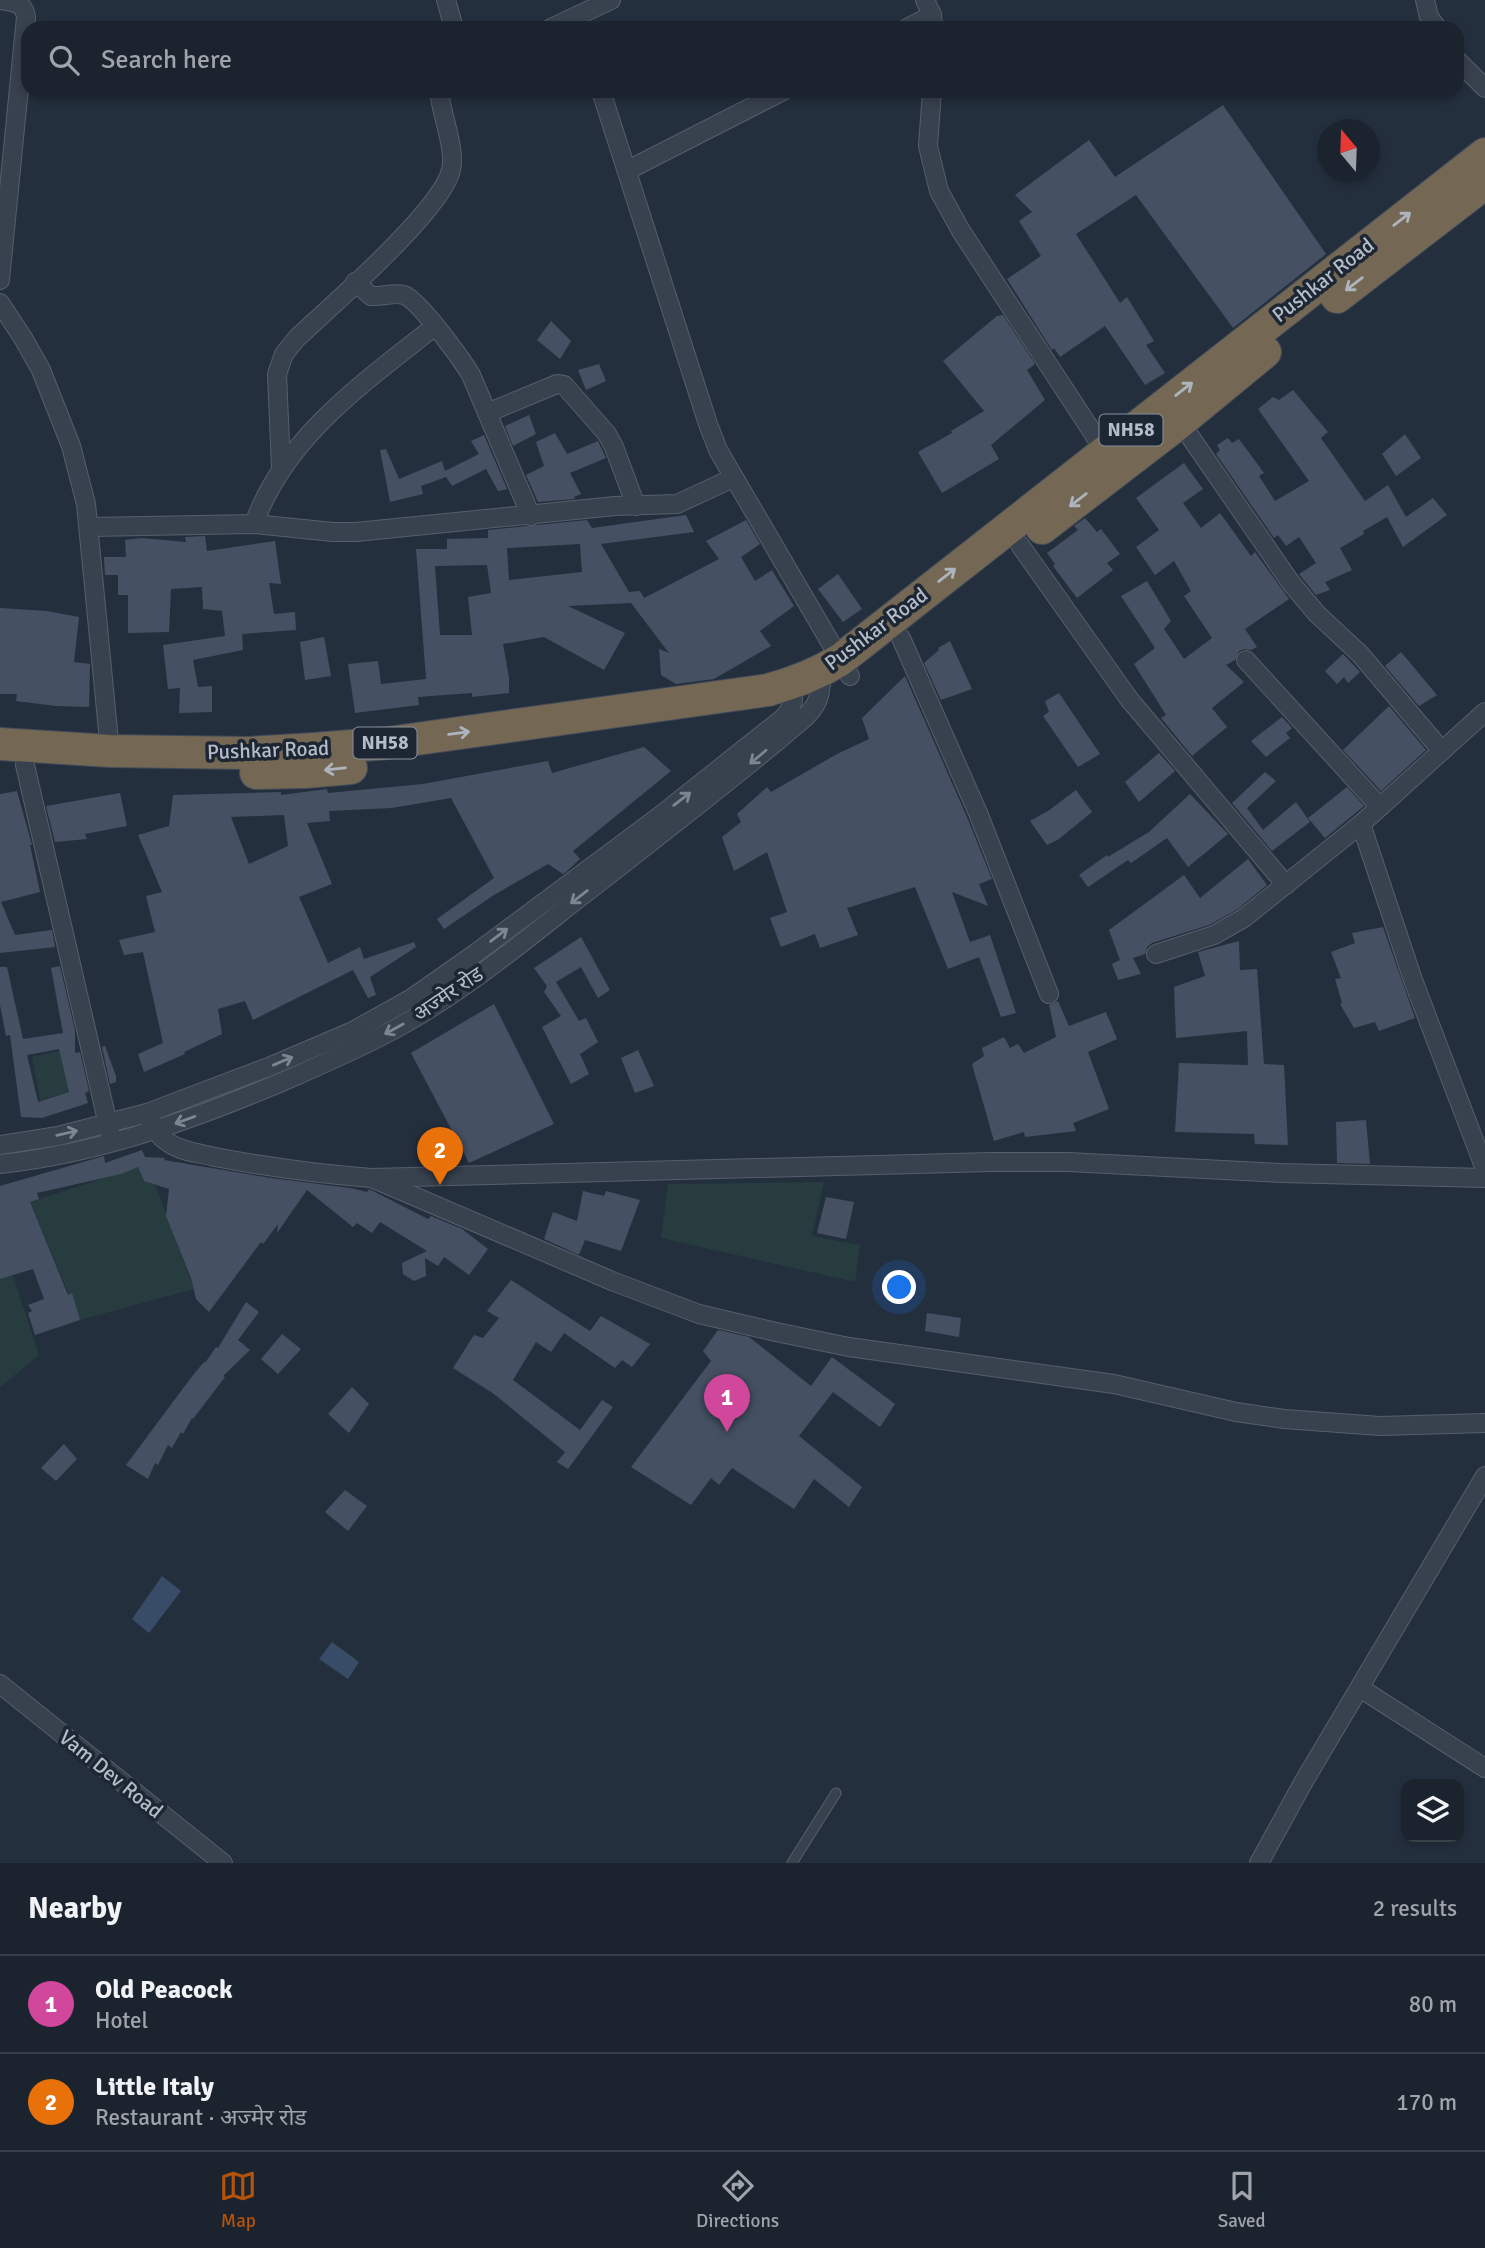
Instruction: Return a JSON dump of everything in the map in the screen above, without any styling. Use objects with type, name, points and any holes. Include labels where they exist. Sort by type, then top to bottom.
[{"type":"highway","name":"Pushkar Road","points":[[0,744],[110,751],[247,753],[388,743],[768,690],[820,680],[1111,460],[1485,154]]},
{"type":"highway","name":"Pushkar Road","points":[[13,764],[211,774],[305,772],[436,758],[660,726],[820,680],[901,638],[1020,545],[1111,460],[1180,422],[1276,343],[1485,183]]},
{"type":"street","points":[[0,0],[20,4],[25,9],[26,21]]},
{"type":"street","points":[[446,0],[452,21]]},
{"type":"street","points":[[581,21],[611,0]]},
{"type":"street","points":[[1425,0],[1432,21]]},
{"type":"street","points":[[0,279],[3,224],[21,62]]},
{"type":"street","points":[[1464,67],[1485,88]]},
{"type":"street","points":[[281,467],[277,374],[284,354],[297,338],[407,232],[442,190],[451,170],[452,152],[439,98]]},
{"type":"street","points":[[603,98],[708,425],[820,680]]},
{"type":"street","points":[[628,170],[769,98]]},
{"type":"street","points":[[931,98],[928,146],[939,191],[961,232],[1111,460]]},
{"type":"street","points":[[355,282],[371,296],[405,295],[414,301],[463,362],[531,516]]},
{"type":"street","points":[[0,303],[41,370],[71,446],[90,527],[110,751]]},
{"type":"street","points":[[254,524],[263,496],[297,446],[346,398],[435,326]]},
{"type":"street","points":[[487,413],[557,384],[564,385],[599,425],[614,447],[636,506]]},
{"type":"street","points":[[1180,422],[1291,583],[1317,614],[1360,654],[1442,751]]},
{"type":"street","points":[[90,527],[254,524],[356,532],[615,506],[677,504],[733,478]]},
{"type":"street","points":[[1020,545],[1129,699],[1286,885]]},
{"type":"street","points":[[901,638],[978,813],[1049,994]]},
{"type":"street","points":[[1246,660],[1380,807]]},
{"type":"street","name":"अज्मेर रोड","points":[[0,1145],[58,1136],[147,1113],[271,1066],[416,1006],[482,972],[752,762],[808,714],[818,702],[820,680]]},
{"type":"street","name":"अज्मेर रोड","points":[[0,1164],[59,1155],[155,1130],[271,1086],[351,1051],[416,1006],[671,807],[783,718],[820,680]]},
{"type":"street","points":[[1156,954],[1230,928],[1361,824],[1485,712]]},
{"type":"street","points":[[13,764],[109,1124],[111,1142]]},
{"type":"street","points":[[1361,824],[1413,980],[1485,1169]]},
{"type":"street","points":[[147,1113],[155,1130],[166,1142],[179,1149],[248,1164],[371,1178],[408,1175],[1068,1162],[1281,1173],[1485,1178]]},
{"type":"street","points":[[371,1178],[687,1310],[776,1332],[849,1347],[1114,1384],[1236,1412],[1284,1419],[1380,1426],[1485,1423]]},
{"type":"street","points":[[1259,1863],[1485,1476]]},
{"type":"street","name":"Vam Dev Road","points":[[0,1684],[223,1863]]},
{"type":"street","points":[[1360,1688],[1485,1768]]},
{"type":"lane","points":[[792,1863],[836,1793]]},
{"type":"green space","points":[[60,1051],[69,1092],[40,1100],[32,1057]]},
{"type":"green space","points":[[138,1167],[144,1181],[155,1184],[194,1289],[80,1320],[30,1202]]},
{"type":"green space","points":[[824,1182],[812,1236],[860,1245],[855,1282],[661,1238],[668,1184]]},
{"type":"green space","points":[[13,1275],[39,1355],[0,1387],[0,1279]]},
{"type":"water","points":[[162,1576],[181,1591],[149,1633],[132,1619]]},
{"type":"water","points":[[332,1642],[359,1662],[348,1679],[319,1659]]},
{"type":"building","points":[[1223,105],[1326,254],[1233,328],[1136,195],[1076,234],[1120,303],[1127,297],[1154,341],[1146,345],[1165,373],[1145,385],[1105,326],[1060,357],[1054,348],[1052,350],[1007,279],[1041,256],[1019,221],[1032,212],[1015,195],[1089,140],[1115,177]]},
{"type":"building","points":[[1003,315],[1035,364],[1027,370],[1045,400],[991,445],[999,459],[942,493],[918,452],[984,411],[943,361],[997,316]]},
{"type":"building","points":[[551,321],[571,341],[560,359],[537,340]]},
{"type":"building","points":[[599,364],[606,381],[586,390],[578,370]]},
{"type":"building","points":[[1293,390],[1328,432],[1321,438],[1365,501],[1388,485],[1406,517],[1433,498],[1447,515],[1403,547],[1387,517],[1363,531],[1364,534],[1340,548],[1352,570],[1325,582],[1330,590],[1316,595],[1299,574],[1316,563],[1299,537],[1286,546],[1278,535],[1274,538],[1216,454],[1220,450],[1217,445],[1228,438],[1232,443],[1239,439],[1264,473],[1259,476],[1275,501],[1309,481],[1258,409],[1273,397],[1279,400]]},
{"type":"building","points":[[529,415],[536,434],[513,446],[505,426]]},
{"type":"building","points":[[555,433],[567,454],[598,441],[606,458],[570,473],[581,494],[574,497],[575,499],[538,502],[526,475],[544,466],[536,442]]},
{"type":"building","points":[[1405,434],[1421,458],[1396,476],[1382,454]]},
{"type":"building","points":[[484,435],[507,489],[498,491],[486,469],[452,486],[446,477],[421,486],[423,494],[390,502],[380,450],[386,449],[399,479],[442,461],[445,471],[479,454],[471,441]]},
{"type":"building","points":[[1184,463],[1203,489],[1183,503],[1201,528],[1220,513],[1251,556],[1255,552],[1289,599],[1245,629],[1257,647],[1239,651],[1235,660],[1226,665],[1244,682],[1212,708],[1227,727],[1192,756],[1161,718],[1166,715],[1134,664],[1155,648],[1121,596],[1147,581],[1171,621],[1164,629],[1184,659],[1212,638],[1184,596],[1191,591],[1174,561],[1155,575],[1136,547],[1159,530],[1136,498]]},
{"type":"building","points":[[686,515],[694,532],[601,544],[629,592],[640,591],[644,598],[719,559],[706,541],[746,520],[760,544],[741,557],[755,581],[772,570],[794,606],[760,631],[771,646],[714,679],[676,684],[661,675],[659,649],[669,653],[631,603],[568,606],[625,633],[604,670],[544,637],[503,644],[509,693],[472,697],[472,693],[418,697],[419,705],[355,713],[348,664],[378,661],[381,684],[426,679],[416,549],[447,549],[447,539],[488,538],[488,530],[587,520],[592,528]],"holes":[[[580,544],[582,572],[509,580],[507,548]],[[487,565],[491,593],[468,597],[472,635],[440,635],[435,566]]]},
{"type":"building","points":[[1085,518],[1097,532],[1101,529],[1120,554],[1107,563],[1113,570],[1077,598],[1053,566],[1055,564],[1047,553],[1078,530],[1074,526]]},
{"type":"building","points":[[205,536],[207,551],[275,541],[281,584],[269,583],[274,614],[295,612],[296,630],[242,634],[243,650],[193,660],[198,687],[212,686],[212,712],[179,713],[180,688],[168,689],[163,645],[225,636],[222,611],[203,609],[202,587],[171,589],[169,632],[128,633],[128,595],[118,595],[118,575],[105,575],[104,557],[126,557],[125,540],[141,538],[186,542],[185,537]]},
{"type":"building","points":[[838,574],[862,609],[843,622],[818,589]]},
{"type":"building","points":[[0,608],[47,611],[79,617],[74,662],[90,664],[89,707],[16,701],[17,694],[0,694]]},
{"type":"building","points":[[324,637],[331,676],[305,680],[300,642]]},
{"type":"building","points":[[950,641],[972,689],[941,700],[924,663],[938,648]]},
{"type":"building","points":[[1401,652],[1437,695],[1419,706],[1385,666]]},
{"type":"building","points":[[1343,654],[1360,672],[1348,683],[1344,677],[1337,684],[1325,671]]},
{"type":"building","points":[[905,676],[992,879],[979,884],[988,906],[952,892],[970,942],[990,935],[1016,1013],[1001,1017],[979,957],[948,969],[915,887],[847,908],[858,935],[820,948],[815,934],[781,947],[770,918],[787,912],[767,852],[734,871],[722,837],[741,822],[737,814],[767,787],[771,792],[869,739],[862,718]]},
{"type":"building","points":[[1059,693],[1100,754],[1078,767],[1043,716],[1049,712],[1045,701]]},
{"type":"building","points":[[1389,706],[1426,750],[1381,791],[1343,750]]},
{"type":"building","points":[[1282,717],[1292,728],[1286,733],[1290,738],[1266,757],[1251,741]]},
{"type":"building","points":[[644,747],[671,771],[573,851],[580,859],[563,874],[548,864],[494,895],[444,929],[437,919],[494,878],[451,798],[392,808],[329,811],[330,821],[307,823],[332,884],[299,897],[328,963],[360,947],[364,959],[414,942],[416,947],[370,977],[376,995],[368,998],[353,970],[253,1020],[245,1001],[218,1009],[222,1034],[144,1072],[138,1054],[163,1043],[143,952],[124,955],[119,940],[155,932],[146,896],[162,892],[138,835],[169,826],[173,795],[281,792],[281,795],[327,789],[328,793],[423,784],[548,761],[552,773]],"holes":[[[284,815],[288,846],[249,864],[231,817]]]},
{"type":"building","points":[[1159,753],[1175,771],[1139,802],[1125,782]]},
{"type":"building","points":[[1265,772],[1276,781],[1247,808],[1263,830],[1296,802],[1310,822],[1272,851],[1232,803]]},
{"type":"building","points":[[1347,787],[1364,806],[1325,838],[1308,818]]},
{"type":"building","points":[[1076,790],[1092,812],[1059,839],[1047,845],[1030,821]]},
{"type":"building","points":[[17,791],[32,845],[40,892],[1,902],[15,935],[52,930],[55,947],[0,953],[0,794]]},
{"type":"building","points":[[120,793],[127,826],[85,834],[87,839],[55,842],[46,806]]},
{"type":"building","points":[[1190,794],[1228,834],[1188,867],[1167,838],[1131,863],[1128,860],[1088,887],[1079,875],[1107,855],[1108,857],[1149,832]]},
{"type":"building","points":[[1248,859],[1267,885],[1238,909],[1209,925],[1152,943],[1145,954],[1133,958],[1141,974],[1118,980],[1112,964],[1120,960],[1109,930],[1184,875],[1200,898]]},
{"type":"building","points":[[1383,927],[1415,1018],[1379,1031],[1375,1022],[1354,1028],[1340,1004],[1342,1003],[1335,979],[1341,978],[1331,952],[1355,943],[1352,933]]},
{"type":"building","points":[[581,937],[610,990],[598,998],[581,967],[556,982],[579,1021],[586,1018],[598,1042],[580,1054],[589,1074],[571,1084],[542,1027],[561,1016],[544,992],[547,986],[534,968]]},
{"type":"building","points":[[1239,941],[1240,970],[1257,969],[1264,1064],[1284,1065],[1288,1145],[1255,1144],[1254,1134],[1175,1132],[1179,1063],[1248,1065],[1247,1031],[1176,1038],[1174,987],[1205,976],[1198,952]]},
{"type":"building","points":[[60,966],[75,1030],[75,1053],[80,1052],[89,1091],[85,1093],[88,1103],[42,1118],[21,1117],[10,1035],[6,1036],[0,1005],[0,967],[7,967],[23,1039],[63,1033],[51,968]],"holes":[[[59,1049],[69,1092],[38,1102],[27,1055]]]},
{"type":"building","points":[[1058,1001],[1069,1026],[1106,1012],[1117,1039],[1088,1052],[1109,1109],[1073,1123],[1076,1131],[1025,1137],[1024,1132],[994,1141],[972,1064],[984,1056],[982,1048],[1004,1037],[1010,1048],[1018,1044],[1024,1053],[1056,1037],[1049,1005]]},
{"type":"building","points":[[494,1004],[554,1124],[469,1163],[411,1053]]},
{"type":"building","points":[[105,1046],[116,1076],[116,1082],[110,1084],[102,1047]]},
{"type":"building","points":[[638,1050],[654,1086],[635,1093],[621,1058]]},
{"type":"building","points":[[1366,1120],[1370,1164],[1337,1163],[1336,1122]]},
{"type":"building","points":[[142,1150],[145,1157],[165,1158],[164,1160],[367,1192],[369,1189],[428,1219],[431,1216],[462,1229],[488,1249],[469,1275],[444,1257],[438,1266],[425,1258],[426,1276],[414,1281],[403,1274],[402,1263],[427,1251],[380,1222],[372,1233],[357,1223],[353,1227],[307,1190],[277,1233],[278,1224],[263,1244],[261,1242],[209,1312],[196,1299],[191,1278],[166,1216],[169,1189],[144,1181],[138,1167],[121,1174],[37,1193],[39,1199],[30,1202],[68,1295],[72,1293],[80,1320],[35,1335],[28,1313],[32,1311],[28,1305],[44,1299],[33,1269],[0,1279],[0,1186],[104,1156],[105,1163]]},
{"type":"building","points":[[583,1191],[604,1196],[606,1191],[640,1200],[621,1251],[585,1240],[579,1255],[544,1239],[553,1212],[577,1221]]},
{"type":"building","points":[[826,1197],[854,1202],[846,1239],[817,1233]]},
{"type":"building","points":[[511,1280],[590,1331],[601,1316],[650,1344],[632,1367],[622,1360],[615,1368],[564,1333],[551,1352],[536,1342],[513,1380],[580,1430],[602,1400],[613,1407],[568,1469],[557,1462],[565,1452],[494,1394],[453,1368],[474,1335],[483,1338],[499,1318],[487,1311]]},
{"type":"building","points":[[246,1302],[259,1312],[238,1340],[250,1350],[223,1376],[225,1377],[192,1418],[183,1434],[181,1432],[172,1448],[168,1445],[148,1479],[126,1465],[193,1375],[216,1347],[218,1348]]},
{"type":"building","points":[[927,1313],[961,1318],[959,1337],[925,1331]]},
{"type":"building","points":[[718,1330],[749,1337],[811,1386],[832,1357],[895,1404],[880,1427],[833,1392],[799,1436],[862,1487],[849,1507],[814,1479],[794,1509],[732,1468],[719,1485],[711,1478],[691,1505],[631,1467],[711,1361],[703,1351]]},
{"type":"building","points":[[282,1334],[301,1349],[278,1374],[261,1359]]},
{"type":"building","points":[[352,1387],[369,1404],[349,1433],[328,1414]]},
{"type":"building","points":[[64,1444],[77,1459],[56,1481],[41,1468]]},
{"type":"building","points":[[345,1490],[367,1506],[348,1531],[325,1512]]},
{"type":"place","name":"Little Italy","points":[[440,1185]]},
{"type":"place","name":"Old Peacock","points":[[727,1432]]}]
